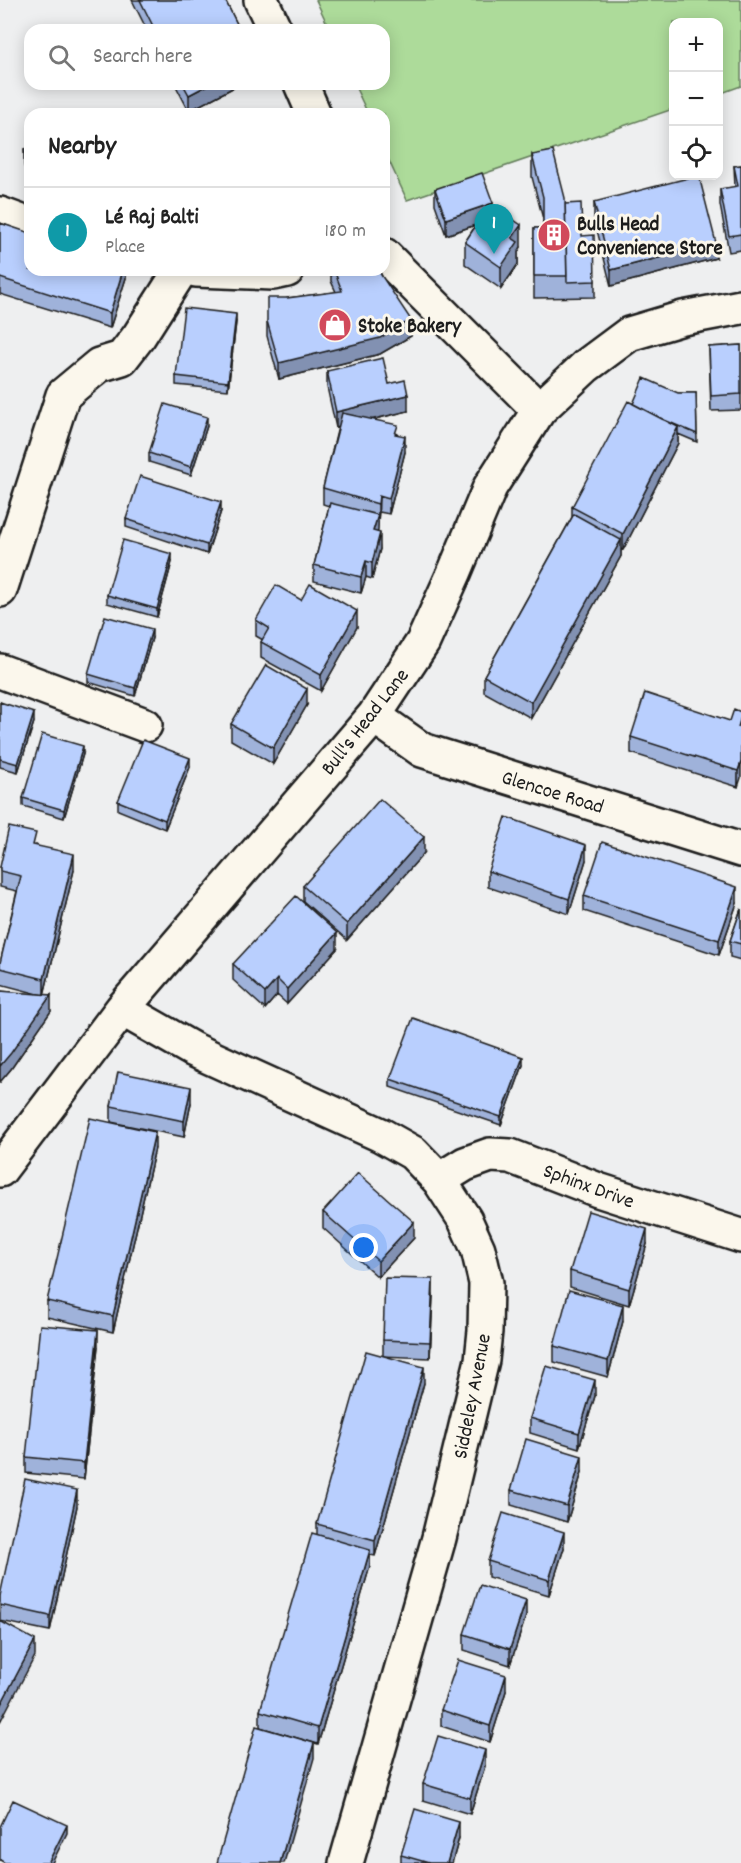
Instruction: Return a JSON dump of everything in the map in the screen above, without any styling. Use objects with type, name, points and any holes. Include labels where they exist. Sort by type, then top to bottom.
[{"type":"street","points":[[261,0],[272,24]]},
{"type":"street","points":[[304,90],[311,108]]},
{"type":"street","points":[[0,214],[24,223]]},
{"type":"street","points":[[390,261],[538,410]]},
{"type":"street","points":[[0,590],[63,395],[99,365],[122,358],[139,336],[176,276]]},
{"type":"street","name":"Bull's Head Lane","points":[[0,1170],[122,1009],[374,716],[423,642],[490,487],[538,410],[586,366],[629,334],[683,318],[741,307]]},
{"type":"street","points":[[0,671],[145,725]]},
{"type":"street","name":"Glencoe Road","points":[[374,716],[422,750],[741,850]]},
{"type":"street","name":"Siddeley Avenue","points":[[122,1009],[192,1049],[381,1135],[413,1153],[439,1180],[465,1220],[478,1249],[486,1283],[482,1360],[439,1538],[346,1863]]},
{"type":"street","name":"Sphinx Drive","points":[[439,1180],[465,1164],[490,1155],[510,1156],[598,1190],[741,1236]]},
{"type":"green space","points":[[316,0],[741,0],[741,86],[723,93],[723,18],[669,18],[669,110],[407,200],[390,163],[390,108],[365,108],[357,90],[390,90],[390,24],[327,24]]},
{"type":"building","points":[[140,0],[225,0],[237,24],[152,24]]},
{"type":"building","points":[[186,90],[199,90],[189,95]]},
{"type":"building","name":"Bulls Head Convenience Store","points":[[553,151],[565,198],[567,276],[534,276],[534,228],[543,228],[543,197],[532,155]]},
{"type":"building","points":[[741,165],[741,234],[729,236],[720,189],[738,186],[734,166]]},
{"type":"building","points":[[482,173],[493,203],[446,219],[435,189]]},
{"type":"building","points":[[680,180],[700,180],[716,243],[611,270],[594,202]]},
{"type":"building","points":[[581,203],[582,236],[594,235],[595,281],[567,282],[565,204]]},
{"type":"building","points":[[490,204],[521,225],[512,238],[518,242],[501,267],[465,242]]},
{"type":"building","points":[[0,223],[24,231],[24,276],[121,276],[110,313],[0,278]]},
{"type":"building","name":"Stoke Bakery","points":[[336,276],[382,276],[411,320],[380,338],[279,363],[267,321],[267,298],[287,298],[342,291]]},
{"type":"building","points":[[184,308],[236,314],[228,382],[176,376]]},
{"type":"building","points":[[741,345],[741,394],[711,396],[709,347]]},
{"type":"building","points":[[383,358],[389,384],[405,380],[408,395],[336,412],[327,371]]},
{"type":"building","points":[[644,378],[678,393],[696,393],[697,434],[633,404]]},
{"type":"building","points":[[628,401],[678,427],[623,534],[572,507]]},
{"type":"building","points":[[165,404],[207,417],[191,467],[149,453]]},
{"type":"building","points":[[342,413],[398,425],[395,434],[405,436],[389,499],[379,496],[378,504],[323,488]]},
{"type":"building","points":[[140,476],[221,502],[207,545],[126,519]]},
{"type":"building","points":[[330,503],[378,515],[373,531],[380,533],[372,563],[366,561],[361,577],[314,565]]},
{"type":"building","points":[[574,514],[621,540],[531,702],[484,676]]},
{"type":"building","points":[[123,540],[172,554],[157,609],[107,595]]},
{"type":"building","points":[[310,584],[357,611],[321,675],[261,642],[269,628],[256,620],[276,585],[301,600]]},
{"type":"building","points":[[105,616],[152,629],[135,688],[88,674]]},
{"type":"building","points":[[266,665],[307,689],[273,748],[231,724]]},
{"type":"building","points":[[645,693],[730,721],[734,709],[741,712],[738,727],[741,728],[741,762],[738,771],[631,737]]},
{"type":"building","points":[[0,702],[34,713],[18,764],[0,759]]},
{"type":"building","points":[[42,734],[83,746],[64,810],[23,798]]},
{"type":"building","points":[[143,740],[190,758],[165,820],[118,801]]},
{"type":"building","points":[[380,799],[424,837],[347,924],[303,886]]},
{"type":"building","points":[[506,817],[586,845],[569,899],[488,871]]},
{"type":"building","points":[[9,827],[36,833],[33,845],[74,854],[44,979],[0,968],[21,876],[0,871]]},
{"type":"building","points":[[602,842],[737,887],[719,940],[584,896]]},
{"type":"building","points":[[296,896],[337,933],[287,989],[277,979],[265,993],[233,964]]},
{"type":"building","points":[[741,909],[741,944],[730,941]]},
{"type":"building","points":[[0,991],[51,995],[0,1066]]},
{"type":"building","points":[[413,1018],[523,1057],[501,1117],[390,1079]]},
{"type":"building","points":[[118,1072],[191,1087],[184,1121],[111,1106]]},
{"type":"building","points":[[90,1118],[155,1132],[113,1316],[47,1301]]},
{"type":"building","points":[[358,1173],[414,1222],[378,1261],[323,1212]]},
{"type":"building","points":[[588,1211],[647,1229],[629,1289],[570,1271]]},
{"type":"building","points":[[385,1278],[433,1279],[430,1342],[383,1340]]},
{"type":"building","points":[[569,1290],[623,1305],[608,1361],[554,1346]]},
{"type":"building","points":[[40,1325],[98,1330],[84,1463],[26,1457]]},
{"type":"building","points":[[366,1351],[424,1367],[375,1540],[317,1524]]},
{"type":"building","points":[[546,1366],[595,1380],[579,1433],[530,1418]]},
{"type":"building","points":[[526,1439],[582,1456],[567,1506],[511,1490]]},
{"type":"building","points":[[25,1479],[77,1490],[50,1616],[0,1605]]},
{"type":"building","points":[[503,1513],[564,1532],[549,1580],[488,1561]]},
{"type":"building","points":[[312,1533],[370,1550],[318,1728],[260,1711]]},
{"type":"building","points":[[480,1585],[526,1600],[510,1649],[464,1634]]},
{"type":"building","points":[[0,1621],[35,1640],[0,1706]]},
{"type":"building","points":[[458,1660],[506,1675],[490,1726],[441,1710]]},
{"type":"building","points":[[256,1726],[314,1743],[280,1863],[217,1863]]},
{"type":"building","points":[[438,1736],[485,1750],[470,1798],[423,1784]]},
{"type":"building","points":[[13,1800],[67,1825],[48,1863],[5,1863],[0,1860],[0,1827]]},
{"type":"building","points":[[415,1809],[459,1822],[447,1863],[429,1863],[401,1855]]},
{"type":"place","name":"Bulls Head Convenience Store","points":[[554,235]]},
{"type":"place","name":"Lé Raj Balti","points":[[494,254]]},
{"type":"place","name":"Stoke Bakery","points":[[335,325]]}]
